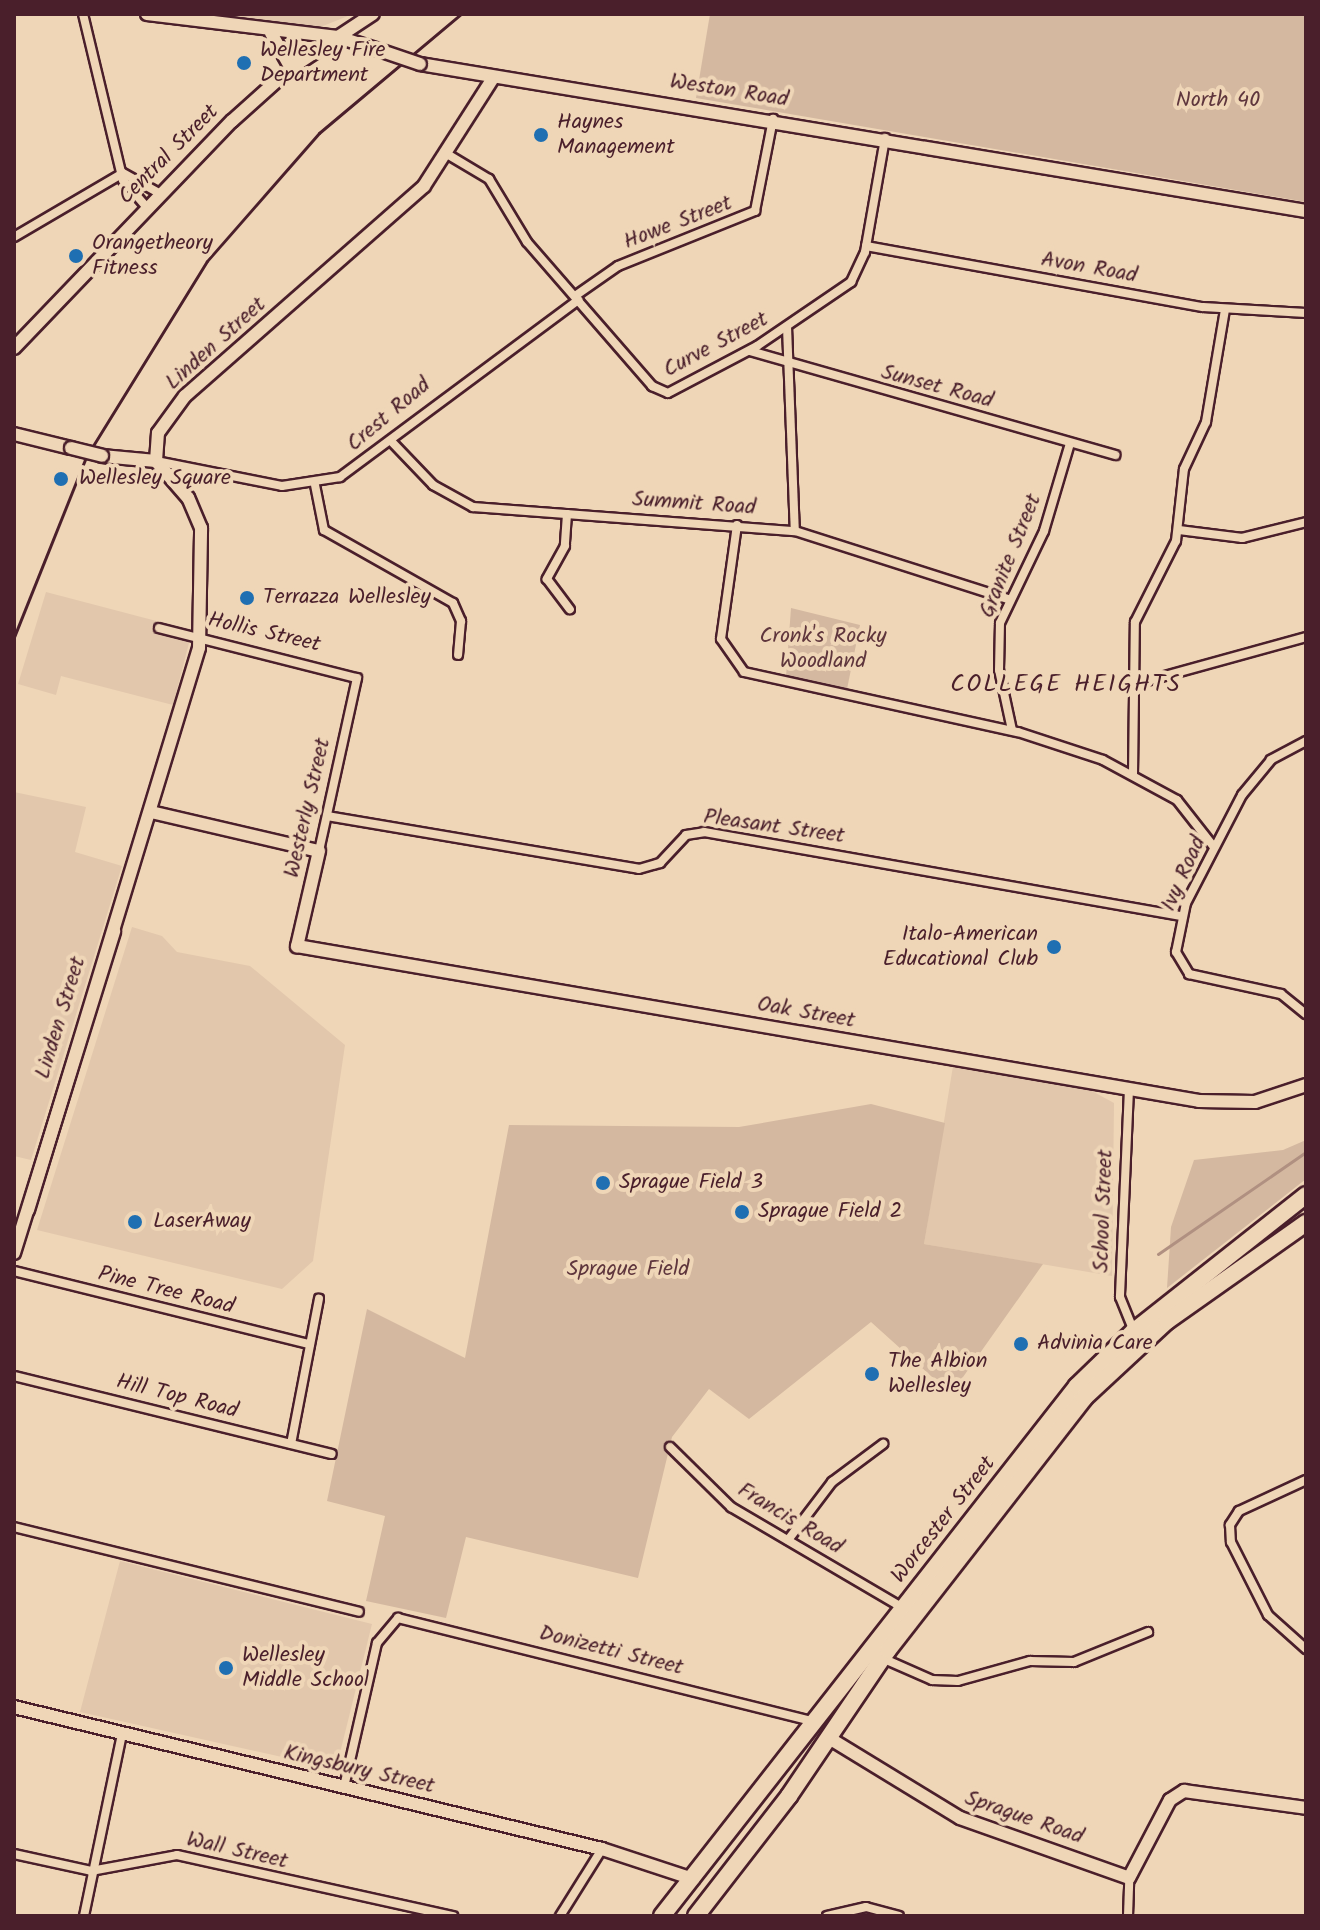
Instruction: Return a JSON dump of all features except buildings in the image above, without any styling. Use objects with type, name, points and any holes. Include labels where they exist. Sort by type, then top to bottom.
[{"type":"highway","name":"Worcester Street","points":[[662,1916],[786,1762],[1066,1399],[1134,1331],[1306,1195]]},
{"type":"highway","name":"Worcester Street","points":[[696,1916],[803,1777],[882,1658],[1103,1377],[1173,1316],[1306,1223]]},
{"type":"highway","points":[[786,1762],[803,1777]]},
{"type":"street","points":[[83,14],[123,173],[145,205]]},
{"type":"street","name":"Weston Road","points":[[147,14],[271,33],[338,37],[420,64],[493,78],[773,118],[1306,211]]},
{"type":"street","name":"Central Street","points":[[14,348],[157,192],[291,68],[373,14]]},
{"type":"street","points":[[271,33],[291,68]]},
{"type":"street","name":"Linden Street","points":[[14,1253],[151,812],[201,637],[200,524],[156,461],[157,436],[181,400],[413,195],[447,154],[493,78]]},
{"type":"street","name":"Howe Street","points":[[576,298],[618,266],[755,211],[773,118]]},
{"type":"street","name":"Curve Street","points":[[447,154],[489,179],[513,224],[662,392],[750,351],[848,285],[866,246],[885,137]]},
{"type":"street","points":[[123,173],[157,192]]},
{"type":"street","points":[[14,237],[123,173]]},
{"type":"street","name":"Avon Road","points":[[866,246],[1225,310],[1306,313]]},
{"type":"street","name":"Crest Road","points":[[14,434],[102,456],[156,461],[276,485],[315,485],[353,471],[576,298]]},
{"type":"street","points":[[1133,775],[1132,685],[1137,612],[1179,530],[1183,474],[1206,422],[1225,310]]},
{"type":"street","points":[[787,327],[795,531]]},
{"type":"street","name":"Sunset Road","points":[[750,351],[790,365],[1115,455]]},
{"type":"street","name":"Summit Road","points":[[391,441],[460,503],[795,531],[1008,599]]},
{"type":"street","name":"Granite Street","points":[[1012,730],[998,662],[1008,599],[1044,531],[1070,443]]},
{"type":"street","points":[[315,485],[324,530],[453,603],[461,621],[458,655]]},
{"type":"street","points":[[567,514],[565,546],[547,579],[570,609]]},
{"type":"street","points":[[1179,530],[1237,539],[1306,522]]},
{"type":"street","points":[[737,525],[721,639],[744,672],[1012,730],[1133,775],[1184,806],[1214,847]]},
{"type":"street","name":"Hollis Street","points":[[159,628],[358,680]]},
{"type":"street","points":[[1132,685],[1306,637]]},
{"type":"street","name":"Westerly Street","points":[[297,946],[358,680]]},
{"type":"street","name":"Ivy Road","points":[[1306,741],[1258,772],[1214,847],[1182,916],[1176,952],[1183,971],[1281,994],[1306,1014]]},
{"type":"street","points":[[151,812],[319,851]]},
{"type":"street","name":"Pleasant Street","points":[[327,816],[639,869],[663,860],[686,835],[709,832],[1182,916]]},
{"type":"street","name":"Oak Street","points":[[297,946],[1129,1089],[1235,1104],[1306,1085]]},
{"type":"street","name":"School Street","points":[[1129,1089],[1120,1297],[1134,1331]]},
{"type":"street","name":"Pine Tree Road","points":[[14,1271],[310,1344]]},
{"type":"street","points":[[291,1444],[319,1299]]},
{"type":"street","name":"Hill Top Road","points":[[14,1376],[332,1454]]},
{"type":"street","points":[[788,1540],[832,1482],[883,1444]]},
{"type":"street","name":"Francis Road","points":[[670,1447],[731,1507],[903,1608]]},
{"type":"street","points":[[1306,1480],[1239,1511],[1230,1525],[1231,1542],[1268,1615],[1306,1649]]},
{"type":"street","points":[[14,1527],[359,1612]]},
{"type":"street","name":"Donizetti Street","points":[[344,1787],[377,1643],[395,1619],[817,1722]]},
{"type":"street","points":[[882,1658],[932,1680],[958,1681],[1030,1661],[1074,1662],[1148,1632]]},
{"type":"street","name":"Kingsbury Street","points":[[14,1707],[602,1849],[693,1879]]},
{"type":"street","points":[[84,1916],[122,1734]]},
{"type":"street","name":"Sprague Road","points":[[829,1738],[960,1818],[1129,1878]]},
{"type":"street","points":[[1128,1916],[1129,1878],[1170,1800],[1184,1791],[1306,1808]]},
{"type":"street","points":[[560,1916],[602,1849]]},
{"type":"street","name":"Wall Street","points":[[14,1854],[91,1871],[177,1855],[453,1916]]},
{"type":"street","points":[[827,1916],[866,1907],[899,1916]]},
{"type":"shaded area","points":[[213,14],[353,14],[313,30]]},
{"type":"shaded area","points":[[46,592],[164,623],[161,631],[190,639],[173,705],[61,676],[56,695],[18,684]]},
{"type":"shaded area","points":[[14,792],[86,807],[75,852],[122,866],[31,1160],[14,1156]]},
{"type":"shaded area","points":[[132,927],[162,936],[177,952],[250,966],[345,1045],[313,1261],[282,1289],[37,1230]]},
{"type":"shaded area","points":[[953,1066],[1090,1090],[1114,1103],[1112,1276],[924,1244]]},
{"type":"shaded area","name":"Wellesley Middle School","points":[[120,1561],[372,1624],[336,1769],[80,1712]]},
{"type":"green space","name":"North 40","points":[[710,14],[1306,14],[1306,202],[696,98]]},
{"type":"green space","name":"Cronk's Rocky Woodland","points":[[791,608],[860,625],[847,689],[786,677]]},
{"type":"green space","name":"Sprague Field","points":[[871,1104],[945,1123],[924,1244],[1043,1264],[951,1394],[871,1322],[749,1419],[709,1389],[672,1437],[638,1578],[466,1537],[446,1618],[366,1601],[385,1516],[327,1501],[367,1309],[465,1358],[509,1125],[739,1127]]},
{"type":"green space","points":[[1306,1140],[1306,1179],[1167,1288],[1171,1227],[1194,1160],[1283,1150]]},
{"type":"waterway","points":[[1158,1254],[1306,1152]]},
{"type":"railway","points":[[14,637],[86,457],[207,261],[319,133],[461,14]]},
{"type":"place","name":"Wellesley Fire Department","points":[[244,63]]},
{"type":"place","name":"Haynes Management","points":[[541,135]]},
{"type":"place","name":"Orangetheory Fitness","points":[[76,256]]},
{"type":"place","name":"Wellesley Square","points":[[61,479]]},
{"type":"place","name":"Terrazza Wellesley","points":[[247,598]]},
{"type":"place","name":"Italo-American Educational Club","points":[[1054,947]]},
{"type":"place","name":"Sprague Field 3","points":[[603,1183]]},
{"type":"place","name":"Sprague Field 2","points":[[742,1212]]},
{"type":"place","name":"LaserAway","points":[[135,1222]]},
{"type":"place","name":"Advinia Care","points":[[1021,1344]]},
{"type":"place","name":"The Albion Wellesley","points":[[872,1374]]},
{"type":"place","name":"Wellesley Middle School","points":[[226,1668]]},
{"type":"district","name":"COLLEGE HEIGHTS","points":[[1066,685]]}]
